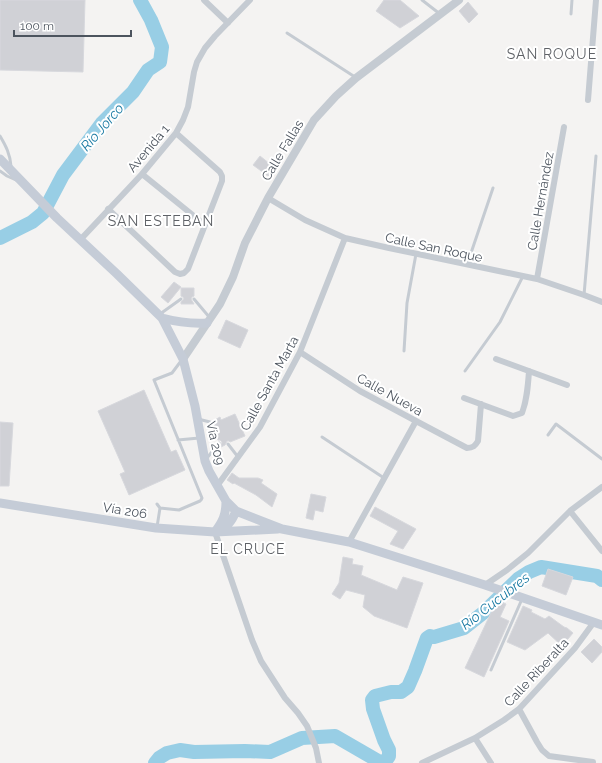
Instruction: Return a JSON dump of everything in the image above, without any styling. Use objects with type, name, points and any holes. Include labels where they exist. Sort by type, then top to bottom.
[{"type":"main road","name":"Vía 209","points":[[0,159],[57,218],[161,316],[183,359],[198,418],[205,462],[226,502],[236,511],[282,529],[349,542],[519,596],[598,623]]},
{"type":"main road","points":[[161,316],[184,323],[196,324],[208,321]]},
{"type":"main road","points":[[215,532],[224,518],[226,502]]},
{"type":"main road","name":"Vía 206","points":[[0,503],[156,528],[215,532],[282,529]]},
{"type":"main road","points":[[215,532],[229,525],[236,511]]},
{"type":"street","points":[[204,0],[228,23]]},
{"type":"street","name":"Avenida 1","points":[[80,239],[142,174],[176,133],[188,107],[197,62],[205,48],[250,0]]},
{"type":"street","name":"Calle Fallas","points":[[183,359],[220,304],[230,284],[245,243],[268,198],[314,120],[336,96],[356,78],[459,0]]},
{"type":"street","points":[[588,100],[596,0]]},
{"type":"street","name":"Calle Hernández","points":[[537,279],[564,127]]},
{"type":"street","points":[[108,210],[175,272],[180,274],[184,273],[188,269],[222,181],[222,176],[220,172],[176,133]]},
{"type":"street","points":[[142,174],[205,225]]},
{"type":"street","name":"Calle San Roque","points":[[268,198],[305,220],[345,238],[537,279],[602,302]]},
{"type":"street","name":"Calle Santa Marta","points":[[217,486],[260,427],[300,352],[345,238]]},
{"type":"street","name":"Calle Nueva","points":[[300,352],[360,391],[467,448],[475,446],[478,441],[481,404]]},
{"type":"street","points":[[496,359],[567,385]]},
{"type":"street","points":[[464,398],[513,416],[522,413],[526,404],[529,372]]},
{"type":"street","points":[[349,542],[416,421]]},
{"type":"street","points":[[488,586],[528,553],[570,511],[602,487]]},
{"type":"street","points":[[570,511],[602,551]]},
{"type":"street","points":[[215,532],[252,640],[280,692],[307,726],[316,748],[319,763]]},
{"type":"street","name":"Calle Riberalta","points":[[422,763],[435,760],[475,738],[519,709],[598,623]]},
{"type":"street","points":[[519,709],[542,750],[549,756],[593,762]]},
{"type":"street","points":[[475,738],[491,763]]},
{"type":"lane","points":[[422,0],[440,14]]},
{"type":"lane","points":[[571,14],[572,0]]},
{"type":"lane","points":[[287,33],[356,78]]},
{"type":"lane","points":[[0,136],[6,146],[10,159],[11,172]]},
{"type":"lane","points":[[584,295],[596,156]]},
{"type":"lane","points":[[0,171],[6,176],[22,182]]},
{"type":"lane","points":[[468,265],[494,188]]},
{"type":"lane","points":[[404,351],[406,303],[416,254]]},
{"type":"lane","points":[[465,371],[500,322],[523,276]]},
{"type":"lane","points":[[161,316],[181,299]]},
{"type":"lane","points":[[194,299],[208,321]]},
{"type":"lane","points":[[157,504],[160,508],[179,510],[200,501],[202,498],[154,380],[172,373],[183,359]]},
{"type":"lane","points":[[198,418],[210,422]]},
{"type":"lane","points":[[548,435],[556,424],[602,459]]},
{"type":"lane","points":[[322,437],[384,478]]},
{"type":"lane","points":[[178,440],[201,438]]},
{"type":"lane","points":[[205,462],[219,443]]},
{"type":"lane","points":[[228,444],[238,457]]},
{"type":"lane","points":[[156,528],[160,508]]},
{"type":"lane","points":[[491,670],[519,596]]},
{"type":"building","points":[[0,0],[85,0],[83,72],[0,70]]},
{"type":"building","points":[[384,0],[400,0],[419,16],[400,28],[376,11]]},
{"type":"building","points":[[468,2],[478,14],[469,23],[459,11]]},
{"type":"building","points":[[260,156],[275,168],[268,176],[253,165]]},
{"type":"building","points":[[174,282],[181,287],[168,303],[161,297]]},
{"type":"building","points":[[181,288],[194,288],[194,296],[191,299],[194,304],[181,304],[184,299],[181,296]]},
{"type":"building","points":[[226,320],[248,330],[240,348],[218,338]]},
{"type":"building","points":[[144,390],[171,452],[176,450],[185,470],[129,495],[120,474],[125,472],[98,411]]},
{"type":"building","points":[[235,414],[245,436],[230,442],[227,441],[225,445],[221,447],[222,442],[218,440],[211,425],[213,421],[220,417],[221,420]]},
{"type":"building","points":[[0,422],[13,423],[9,486],[0,486]]},
{"type":"building","points":[[232,473],[239,478],[258,478],[263,480],[261,483],[277,494],[272,507],[256,495],[227,480]]},
{"type":"building","points":[[311,494],[326,497],[323,512],[315,510],[313,520],[306,518]]},
{"type":"building","points":[[375,507],[416,529],[403,549],[390,544],[398,531],[370,516]]},
{"type":"building","points":[[343,557],[353,559],[352,564],[363,566],[361,575],[397,590],[403,577],[423,583],[407,628],[374,616],[363,607],[365,595],[346,590],[340,599],[332,594],[339,583]]},
{"type":"building","points":[[548,569],[573,577],[566,595],[542,586]]},
{"type":"building","points":[[497,600],[506,604],[500,617],[509,621],[484,677],[465,668]]},
{"type":"building","points":[[523,606],[545,619],[549,616],[573,633],[562,646],[548,633],[525,650],[507,642]]},
{"type":"building","points":[[594,639],[602,647],[602,652],[592,663],[581,652]]},
{"type":"waterway","name":"Río Jorco","points":[[0,238],[32,222],[43,213],[63,175],[102,123],[133,92],[148,70],[160,62],[162,47],[151,20],[140,0]]},
{"type":"waterway","name":"Río Cucubres","points":[[155,763],[159,758],[167,753],[180,750],[194,752],[270,752],[302,738],[335,736],[380,762],[385,762],[389,756],[389,750],[373,709],[372,700],[375,696],[391,692],[401,692],[408,687],[427,638],[464,628],[483,613],[518,579],[541,567],[597,576],[602,580]]},
{"type":"district","name":"SAN ROQUE","points":[[552,54]]},
{"type":"district","name":"SAN ESTEBAN","points":[[161,221]]},
{"type":"district","name":"EL CRUCE","points":[[248,549]]}]
